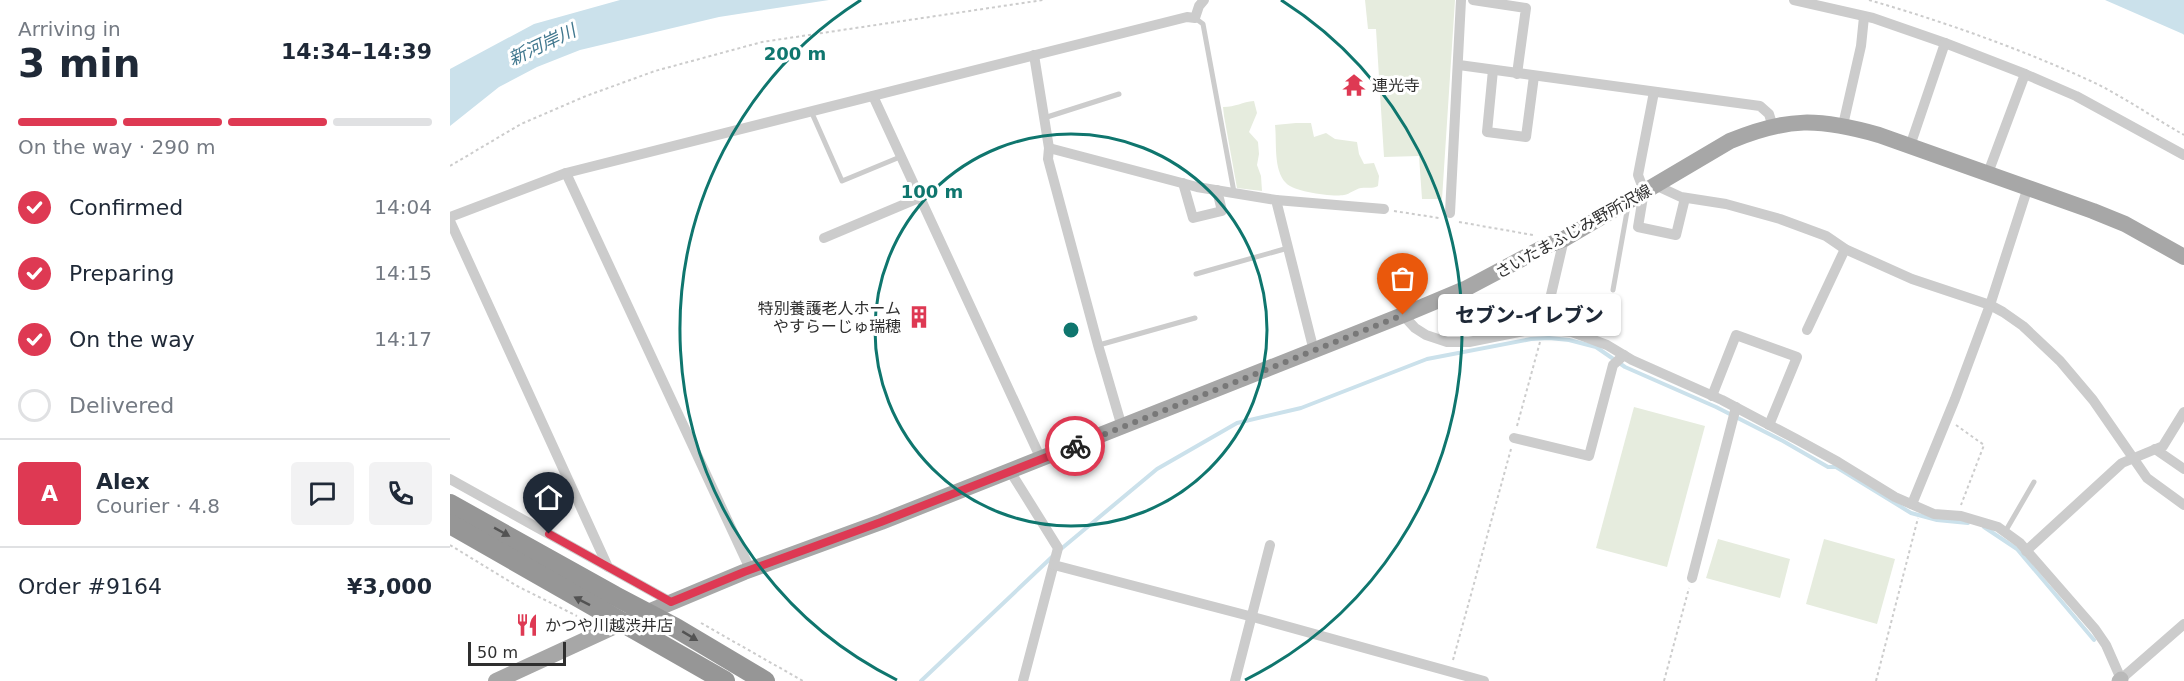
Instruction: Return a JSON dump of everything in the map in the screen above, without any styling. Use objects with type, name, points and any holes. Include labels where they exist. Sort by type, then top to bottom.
[{"type":"highway","points":[[450,504],[648,612],[765,681]]},
{"type":"highway","points":[[450,524],[725,681]]},
{"type":"main road","name":"さいたまふじみ野所沢線","points":[[496,681],[599,633],[744,572],[1122,428],[1465,289],[1546,246],[1564,239],[1730,141],[1754,131],[1813,122],[1843,125],[2028,187],[2125,224],[2181,252]]},
{"type":"street","points":[[608,567],[450,219],[566,173],[1187,17],[1195,18],[1204,0]]},
{"type":"street","points":[[1450,216],[1461,0]]},
{"type":"street","points":[[1473,0],[1526,8],[1517,74]]},
{"type":"street","points":[[1794,0],[1873,18],[2025,75],[2076,96],[2184,155]]},
{"type":"street","points":[[1843,125],[1861,46],[1864,17]]},
{"type":"street","points":[[1910,146],[1944,43]]},
{"type":"street","points":[[1034,55],[1049,148],[1048,159],[1122,428]]},
{"type":"street","points":[[1459,65],[1760,106],[1768,114],[1773,127]]},
{"type":"street","points":[[1493,70],[1487,132],[1526,137],[1534,76]]},
{"type":"street","points":[[1988,173],[2025,75]]},
{"type":"street","points":[[1654,92],[1638,175],[1643,192],[1638,227],[1676,234],[1685,198]]},
{"type":"street","points":[[873,96],[1041,459]]},
{"type":"street","points":[[1049,148],[1234,194],[1384,209]]},
{"type":"street","points":[[566,173],[751,571]]},
{"type":"street","points":[[1183,183],[1193,218],[1222,211],[1217,190]]},
{"type":"street","points":[[1917,506],[1990,305],[2028,187]]},
{"type":"street","points":[[1643,192],[1726,204],[1780,219],[1826,236],[1845,249],[1912,279],[1990,305],[2023,326],[2060,361],[2093,400],[2147,478],[2184,505]]},
{"type":"street","points":[[824,238],[919,198]]},
{"type":"street","points":[[1276,200],[1314,351]]},
{"type":"street","points":[[1544,326],[1564,239]]},
{"type":"street","points":[[1807,330],[1845,249]]},
{"type":"street","points":[[1403,315],[1415,328],[1426,335],[1447,342],[1469,342],[1544,326],[1572,332],[1607,345],[1668,377],[1736,408],[1839,462],[1895,497],[1934,514],[1957,516],[1998,527],[2020,543],[2095,629],[2106,645],[2120,680],[2184,624]]},
{"type":"street","points":[[1712,396],[1736,335],[1797,357],[1769,425]]},
{"type":"street","points":[[1514,438],[1589,456],[1613,365],[1624,355]]},
{"type":"street","points":[[1692,578],[1736,408]]},
{"type":"street","points":[[2026,551],[2122,463],[2163,446],[2184,412]]},
{"type":"street","points":[[2155,449],[2184,470]]},
{"type":"street","points":[[1010,471],[1058,548],[1023,681]]},
{"type":"street","points":[[450,479],[671,602]]},
{"type":"street","points":[[1235,681],[1270,545]]},
{"type":"street","points":[[1054,565],[1484,681]]},
{"type":"lane","points":[[1195,18],[1203,24],[1234,194]]},
{"type":"lane","points":[[1044,118],[1119,94]]},
{"type":"lane","points":[[811,111],[843,181],[900,157]]},
{"type":"lane","points":[[1613,290],[1643,192]]},
{"type":"lane","points":[[1196,274],[1288,248]]},
{"type":"lane","points":[[1098,345],[1196,318]]},
{"type":"lane","points":[[2005,532],[2034,482]]},
{"type":"path","points":[[450,166],[521,124],[586,96],[655,71],[762,42],[1043,0]]},
{"type":"path","points":[[1869,0],[2004,45],[2094,83],[2184,135]]},
{"type":"path","points":[[1384,209],[1439,218]]},
{"type":"path","points":[[1450,216],[1539,236],[1546,246]]},
{"type":"path","points":[[1450,672],[1544,326]]},
{"type":"path","points":[[1947,420],[1984,445],[1957,516]]},
{"type":"path","points":[[1876,681],[1917,506]]},
{"type":"path","points":[[450,545],[517,586],[574,616],[583,618],[599,633]]},
{"type":"path","points":[[1664,681],[1692,578]]},
{"type":"shaded area","points":[[1365,0],[1455,0],[1442,199],[1422,199],[1419,156],[1384,157],[1376,29],[1368,29]]},
{"type":"shaded area","points":[[1254,101],[1257,113],[1249,132],[1258,142],[1257,165],[1261,176],[1262,191],[1237,188],[1223,107]]},
{"type":"shaded area","points":[[1311,123],[1314,137],[1326,133],[1335,139],[1357,142],[1364,164],[1374,163],[1379,176],[1378,186],[1359,189],[1344,195],[1331,195],[1297,189],[1286,183],[1277,163],[1275,125]]},
{"type":"shaded area","points":[[1634,407],[1705,426],[1667,567],[1596,548]]},
{"type":"shaded area","points":[[1718,539],[1790,559],[1780,598],[1706,578]]},
{"type":"shaded area","points":[[1824,539],[1895,559],[1877,624],[1806,604]]},
{"type":"water","name":"新河岸川","points":[[620,0],[829,0],[719,17],[580,50],[537,67],[499,87],[450,126],[450,69],[534,24]]},
{"type":"water","points":[[2105,0],[2184,0],[2184,35],[2183,34]]},
{"type":"waterway","points":[[1061,549],[1157,469],[1237,423],[1301,408],[1427,359],[1531,339],[1549,338],[1596,347],[1625,367],[1716,407],[1828,467],[1836,467],[1911,513],[1937,520],[1968,523]]},
{"type":"waterway","points":[[1984,527],[2017,549],[2094,640]]},
{"type":"waterway","points":[[921,681],[1053,556]]},
{"type":"way so far","points":[[1075,446],[1403,315]]},
{"type":"place","name":"連光寺","points":[[1354,85]]},
{"type":"place","name":"セブン-イレブン","points":[[1403,315]]},
{"type":"place","name":"特別養護老人ホーム やすらーじゅ瑞穂","points":[[919,317]]},
{"type":"place","name":"かつや川越渋井店","points":[[527,625]]},
{"type":"route","points":[[549,534],[671,602],[1075,446]]}]
